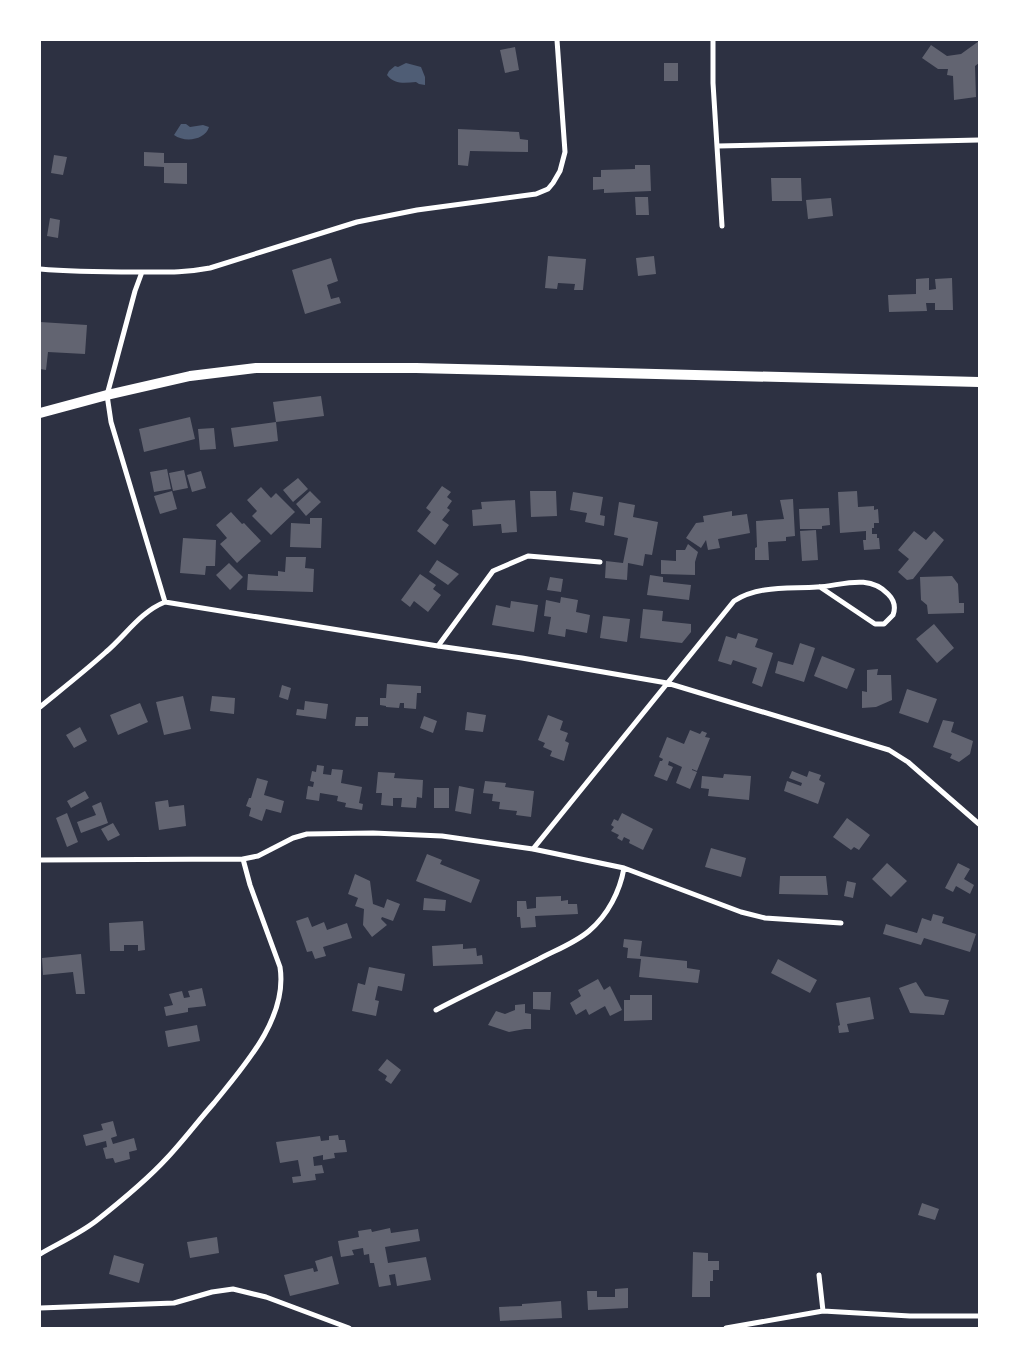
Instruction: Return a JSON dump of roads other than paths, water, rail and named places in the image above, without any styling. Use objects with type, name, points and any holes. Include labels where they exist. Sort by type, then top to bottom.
[{"type":"main road","points":[[40,413],[107,395],[216,372],[285,367],[416,368],[979,382]]},
{"type":"street","points":[[40,269],[169,273],[210,268],[357,222],[417,210],[536,194],[548,188],[557,177],[565,152],[557,40]]},
{"type":"street","points":[[713,40],[713,83],[722,226]]},
{"type":"street","points":[[718,146],[979,140]]},
{"type":"street","points":[[142,272],[135,291],[107,395],[112,422],[165,602]]},
{"type":"street","points":[[438,646],[493,571],[528,556],[600,562]]},
{"type":"street","points":[[534,849],[729,606],[740,597],[758,590],[820,587],[851,582],[873,584],[883,589],[892,598],[895,606],[893,615],[884,624],[875,624],[820,587]]},
{"type":"street","points":[[40,707],[107,652],[145,613],[165,602],[522,658],[667,683],[890,750],[908,762],[979,824]]},
{"type":"street","points":[[40,860],[243,859],[258,856],[293,838],[307,834],[372,833],[442,836],[534,849],[624,868],[752,915],[787,920],[841,923]]},
{"type":"street","points":[[40,1254],[96,1221],[166,1158],[251,1057],[271,1020],[279,995],[280,967],[250,885],[243,859]]},
{"type":"street","points":[[436,1010],[551,953],[591,929],[614,900],[620,887],[624,868]]},
{"type":"street","points":[[819,1275],[823,1311]]},
{"type":"street","points":[[40,1308],[174,1303],[219,1290],[233,1289],[266,1297],[349,1328]]},
{"type":"street","points":[[727,1328],[823,1311],[910,1316],[979,1316]]},
{"type":"water","points":[[406,63],[421,67],[425,77],[425,85],[416,82],[397,82],[387,75],[395,66],[398,67]]},
{"type":"water","points":[[181,124],[186,124],[190,127],[203,125],[209,127],[199,137],[184,139],[174,135]]}]
